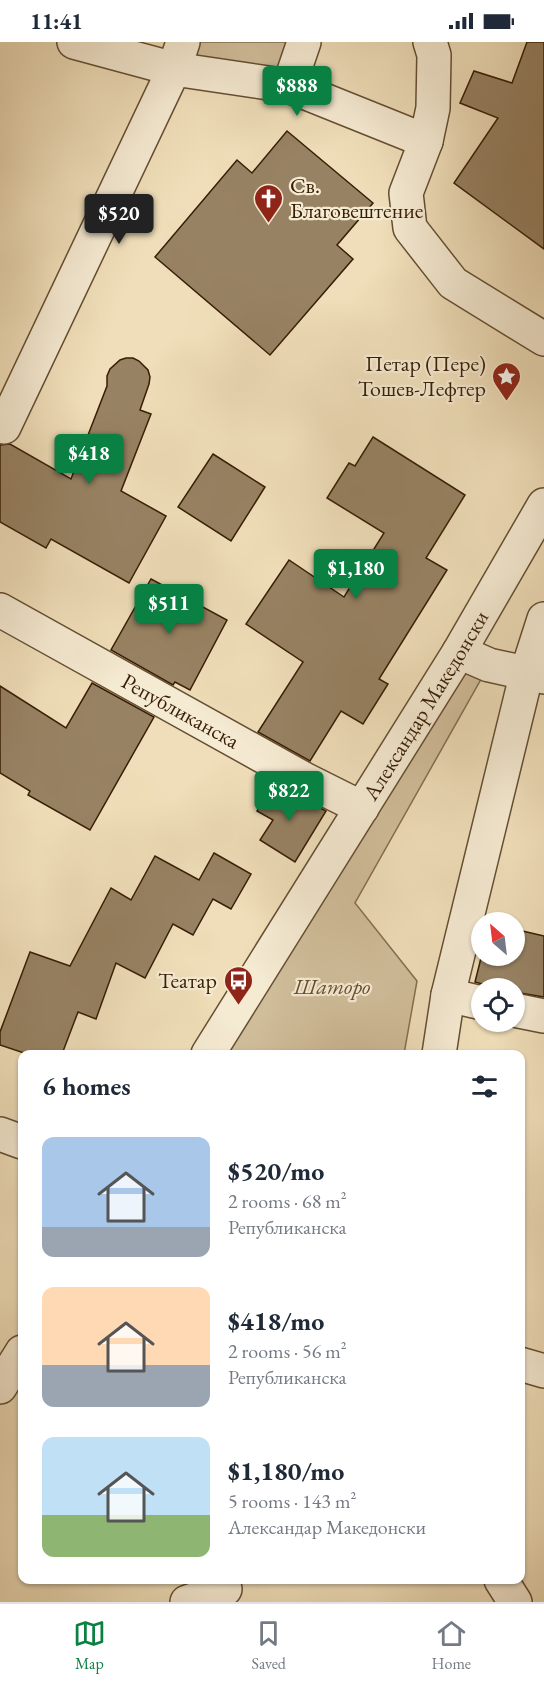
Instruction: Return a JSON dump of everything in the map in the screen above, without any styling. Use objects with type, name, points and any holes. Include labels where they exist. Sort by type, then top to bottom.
[{"type":"street","points":[[74,42],[179,56],[289,86],[426,141]]},
{"type":"street","points":[[289,86],[304,42]]},
{"type":"street","points":[[430,42],[434,55],[433,108],[426,141],[406,193],[410,228],[453,283],[544,339]]},
{"type":"street","points":[[4,428],[179,56]]},
{"type":"street","name":"Александар Македонски","points":[[211,1050],[459,652],[544,505]]},
{"type":"street","name":"Републиканска","points":[[0,610],[304,779],[362,808]]},
{"type":"street","points":[[440,1050],[448,995],[536,674],[544,619]]},
{"type":"street","points":[[459,652],[489,665],[536,674]]},
{"type":"street","points":[[448,995],[471,1000]]},
{"type":"street","points":[[525,1012],[544,1016]]},
{"type":"street","points":[[0,1134],[18,1141]]},
{"type":"street","points":[[0,1387],[18,1358]]},
{"type":"street","points":[[525,1365],[544,1371]]},
{"type":"street","points":[[504,1584],[515,1602]]},
{"type":"street","points":[[187,1602],[228,1590]]},
{"type":"green space","points":[[183,42],[304,42],[289,86],[174,69]]},
{"type":"green space","name":"Шаторо","points":[[459,652],[489,665],[355,903],[417,981],[405,1050],[210,1050]]},
{"type":"building","points":[[527,42],[544,42],[544,249],[454,183],[498,118],[460,103],[474,71],[512,83]]},
{"type":"building","name":"Св. Благовештение","points":[[287,131],[373,203],[337,245],[353,259],[270,355],[155,257],[237,160],[252,173]]},
{"type":"building","points":[[126,358],[139,361],[148,370],[149,384],[140,410],[151,414],[121,491],[166,516],[129,583],[51,539],[46,548],[0,522],[0,445],[10,444],[71,479],[107,386],[110,369]]},
{"type":"building","points":[[373,437],[465,495],[426,558],[447,570],[379,679],[388,684],[363,724],[341,711],[310,761],[258,732],[303,662],[246,624],[289,560],[344,597],[384,533],[327,498],[349,463],[355,466]]},
{"type":"building","points":[[213,454],[265,487],[231,541],[178,507]]},
{"type":"building","points":[[151,579],[227,620],[190,690],[175,682],[173,685],[111,650]]},
{"type":"building","points":[[92,683],[154,717],[90,830],[28,795],[30,791],[0,773],[0,686],[66,728]]},
{"type":"building","points":[[274,784],[326,811],[295,862],[260,840],[273,820],[257,811]]},
{"type":"building","points":[[214,853],[251,874],[231,909],[213,899],[193,935],[173,924],[145,978],[116,963],[96,1019],[78,1012],[64,1050],[18,1051],[0,1045],[0,1032],[30,952],[70,966],[111,888],[131,900],[155,856],[199,880]]},
{"type":"building","points":[[525,932],[544,936],[544,997],[525,994],[525,978],[476,978],[479,966],[525,966]]},
{"type":"place","name":"Св. Благовештение","points":[[269,224]]},
{"type":"place","name":"Петар (Пере) Тошев-Лефтер","points":[[507,402]]},
{"type":"place","name":"Театар","points":[[238,1006]]}]
